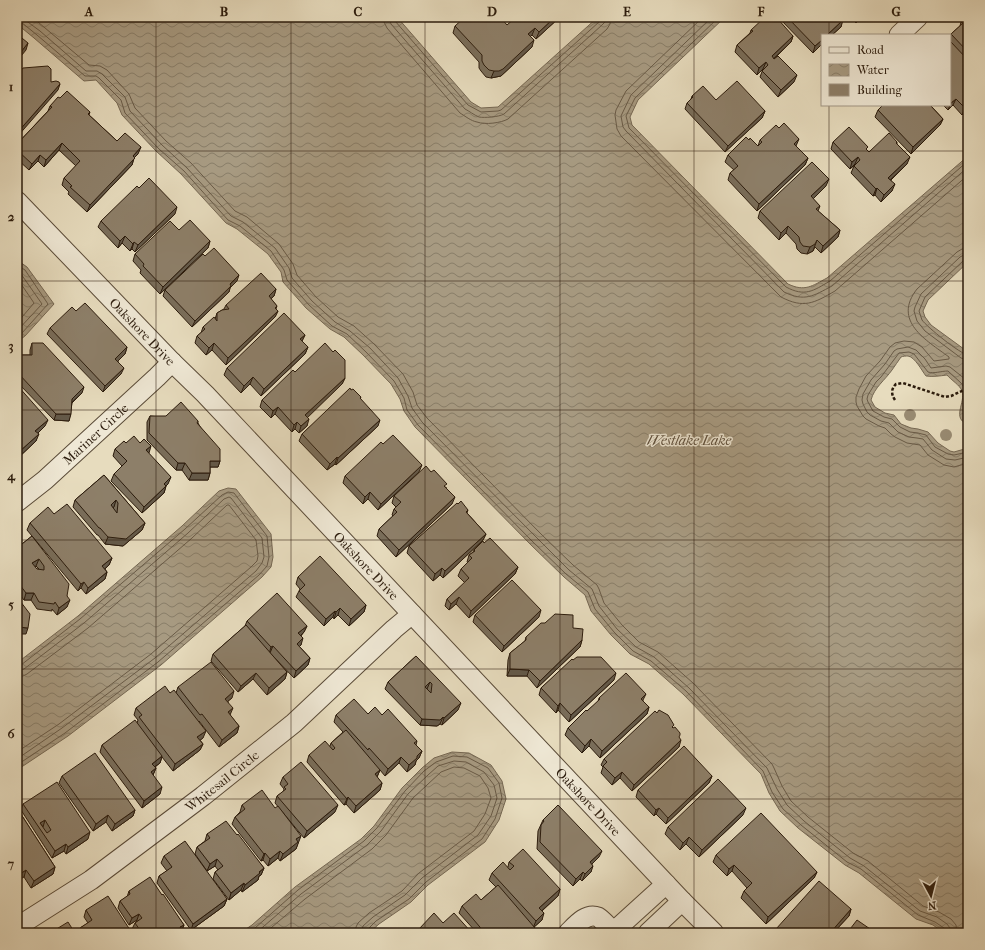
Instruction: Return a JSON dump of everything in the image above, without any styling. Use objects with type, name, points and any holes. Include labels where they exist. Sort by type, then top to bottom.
[{"type":"street","points":[[900,34],[918,17]]},
{"type":"street","name":"Oakshore Drive","points":[[17,201],[172,362],[205,394],[682,901],[714,933]]},
{"type":"street","name":"Mariner Circle","points":[[17,502],[45,480],[172,362]]},
{"type":"street","name":"Whitesail Circle","points":[[17,927],[91,880],[203,796],[294,723],[412,614]]},
{"type":"street","points":[[568,933],[581,921],[590,916],[598,917],[614,933],[666,884]]},
{"type":"street","points":[[648,933],[682,901]]},
{"type":"path","points":[[895,400],[892,392],[893,387],[896,384],[903,383],[945,397],[952,396],[968,388]]},
{"type":"water","name":"Westlake Lake","points":[[17,17],[397,17],[471,102],[481,108],[498,107],[598,17],[725,17],[638,100],[630,117],[632,125],[788,284],[799,288],[813,286],[827,278],[968,156],[968,262],[928,300],[923,311],[925,317],[931,325],[968,352],[968,424],[963,422],[960,418],[963,395],[959,387],[947,375],[926,376],[916,361],[908,356],[901,357],[877,388],[871,400],[875,407],[885,413],[894,415],[901,424],[928,432],[938,443],[950,451],[954,452],[968,448],[968,933],[944,933],[933,925],[916,919],[859,873],[845,865],[798,828],[780,811],[769,793],[761,774],[683,694],[649,664],[630,654],[611,635],[591,611],[585,595],[531,545],[415,427],[404,411],[400,399],[391,384],[344,337],[330,329],[306,308],[283,282],[281,272],[268,254],[237,229],[226,223],[181,174],[156,151],[122,115],[117,103],[96,80],[84,81],[17,24]]},
{"type":"water","points":[[17,260],[27,267],[54,304],[25,336],[17,342]]},
{"type":"water","points":[[228,488],[236,489],[271,534],[273,557],[271,567],[262,577],[161,665],[68,736],[17,770],[17,663],[78,616],[182,526],[219,491]]},
{"type":"water","points":[[452,752],[469,753],[491,765],[502,781],[506,799],[499,820],[485,842],[428,885],[411,902],[379,924],[369,933],[240,933],[252,925],[295,887],[361,839],[374,826],[402,788],[422,768],[434,758]]},
{"type":"building","points":[[465,17],[500,17],[507,25],[516,17],[555,17],[539,32],[535,28],[528,34],[534,40],[503,69],[494,71],[489,70],[484,65],[482,55],[455,26]]},
{"type":"building","points":[[765,17],[776,17],[793,36],[772,56],[774,59],[778,56],[797,75],[781,90],[762,71],[768,65],[766,62],[759,68],[737,45],[753,31],[751,30]]},
{"type":"building","points":[[787,17],[841,17],[843,20],[828,34],[821,34],[821,41],[815,46]]},
{"type":"building","points":[[968,17],[968,52],[951,34]]},
{"type":"building","points":[[17,34],[28,43],[17,57]]},
{"type":"building","points":[[951,42],[968,60],[968,105],[965,108],[956,99],[951,103]]},
{"type":"building","points":[[48,66],[51,69],[51,82],[56,81],[60,84],[17,133],[17,74],[23,68]]},
{"type":"building","points":[[737,81],[765,111],[728,146],[687,103],[703,86],[716,100]]},
{"type":"building","points":[[67,91],[90,112],[88,114],[117,141],[125,133],[141,147],[133,156],[135,158],[90,205],[70,187],[72,186],[64,178],[80,161],[62,143],[46,160],[40,155],[32,164],[17,150],[17,144],[52,107],[50,106],[58,97],[60,98]]},
{"type":"building","points":[[882,106],[931,106],[943,119],[913,147],[878,110]]},
{"type":"building","points":[[784,123],[799,139],[794,144],[808,158],[759,204],[730,173],[738,166],[728,155],[746,137],[749,140],[750,138],[758,146],[762,142],[760,140],[776,125],[779,128]]},
{"type":"building","points":[[849,127],[868,147],[866,149],[869,152],[889,133],[897,142],[896,143],[910,157],[888,178],[895,184],[884,195],[877,188],[876,189],[854,166],[860,160],[858,157],[852,162],[833,142]]},
{"type":"building","points":[[812,162],[829,179],[811,196],[820,206],[816,209],[840,230],[823,246],[817,240],[815,244],[810,247],[803,246],[799,237],[788,226],[781,233],[760,211]]},
{"type":"building","points":[[149,178],[177,207],[138,245],[134,242],[133,244],[125,236],[120,241],[101,221],[137,186],[139,188]]},
{"type":"building","points":[[190,220],[210,241],[163,287],[143,266],[144,264],[135,254],[170,221],[179,230]]},
{"type":"building","points":[[214,248],[239,275],[230,284],[231,286],[195,321],[165,290],[203,254],[205,256]]},
{"type":"building","points":[[261,273],[276,289],[269,296],[277,306],[275,308],[278,311],[228,358],[214,343],[209,348],[197,336],[205,329],[203,327],[214,317],[217,321],[217,313],[222,310],[229,309],[226,305]]},
{"type":"building","points":[[85,303],[127,347],[115,359],[124,368],[105,386],[50,328],[72,307],[76,311]]},
{"type":"building","points":[[284,313],[305,335],[300,339],[308,347],[264,389],[253,377],[244,386],[227,368]]},
{"type":"building","points":[[32,343],[43,343],[84,387],[72,399],[71,414],[56,414],[18,373],[21,370],[21,355],[32,355]]},
{"type":"building","points":[[325,343],[333,352],[335,350],[345,360],[345,378],[305,415],[309,419],[301,426],[297,422],[294,425],[278,407],[273,411],[262,400],[293,370],[295,372]]},
{"type":"building","points":[[17,385],[48,420],[35,431],[39,434],[20,451],[17,447]]},
{"type":"building","points":[[350,388],[361,397],[360,398],[380,420],[330,464],[302,434]]},
{"type":"building","points":[[181,402],[220,449],[220,461],[210,461],[210,473],[192,473],[185,463],[178,463],[149,433],[150,416],[166,416]]},
{"type":"building","points":[[393,435],[422,465],[381,504],[370,492],[365,497],[345,476],[381,442],[383,444]]},
{"type":"building","points":[[134,436],[140,443],[144,439],[151,446],[146,450],[171,477],[164,484],[166,486],[144,507],[114,474],[127,461],[115,449],[124,441],[126,443]]},
{"type":"building","points":[[426,466],[431,472],[434,470],[447,484],[444,486],[455,497],[399,550],[379,529],[397,512],[394,509],[401,502],[394,496]]},
{"type":"building","points":[[104,475],[145,523],[126,539],[108,537],[75,500]],"holes":[[[116,500],[118,503],[117,513],[111,505]]]},
{"type":"building","points":[[461,501],[468,510],[466,512],[486,534],[445,571],[442,568],[435,574],[409,546]]},
{"type":"building","points":[[67,504],[112,558],[102,566],[107,572],[88,588],[84,582],[81,584],[30,523],[48,507],[54,514]]},
{"type":"building","points":[[32,536],[69,584],[67,596],[70,600],[59,608],[55,602],[54,604],[39,602],[34,593],[26,593],[17,581],[17,548]],"holes":[[[39,559],[44,566],[44,570],[37,569],[32,563]]]},
{"type":"building","points":[[490,538],[518,567],[471,611],[459,597],[451,604],[447,599],[469,578],[461,569],[472,558],[469,555],[475,551],[474,550],[483,541],[484,543]]},
{"type":"building","points":[[320,556],[366,605],[351,619],[340,608],[326,619],[299,591],[305,585],[298,577]]},
{"type":"building","points":[[512,580],[541,610],[504,646],[475,615]]},
{"type":"building","points":[[277,593],[307,626],[298,633],[303,638],[297,644],[310,658],[296,671],[247,621]]},
{"type":"building","points":[[17,597],[30,614],[28,628],[18,627],[18,630],[17,630]]},
{"type":"building","points":[[555,614],[573,615],[573,628],[583,629],[582,640],[540,681],[529,670],[510,669],[510,653],[526,640],[526,637],[541,623],[545,623]]},
{"type":"building","points":[[246,625],[287,672],[269,688],[256,673],[241,686],[213,654]]},
{"type":"building","points":[[416,656],[461,703],[440,720],[422,719],[388,682]],"holes":[[[430,682],[432,684],[431,693],[425,687]]]},
{"type":"building","points":[[577,657],[601,657],[616,673],[571,715],[560,703],[558,706],[541,688],[572,659],[573,660]]},
{"type":"building","points":[[211,662],[234,691],[225,699],[233,708],[228,712],[239,726],[222,740],[202,714],[200,715],[178,687]]},
{"type":"building","points":[[626,673],[646,694],[641,699],[649,707],[602,751],[591,739],[585,746],[568,728]]},
{"type":"building","points":[[165,686],[170,693],[174,690],[206,731],[197,737],[203,744],[175,764],[139,717],[142,715],[136,708]]},
{"type":"building","points":[[354,699],[368,714],[375,707],[382,715],[388,709],[417,741],[414,743],[422,751],[417,758],[409,765],[401,757],[388,769],[369,748],[368,750],[336,715]]},
{"type":"building","points":[[659,710],[668,715],[674,725],[672,727],[675,727],[680,733],[679,737],[681,740],[634,785],[622,772],[615,778],[603,766],[607,762],[604,759],[655,711],[657,713]]},
{"type":"building","points":[[135,720],[162,756],[152,764],[156,768],[151,772],[162,787],[144,801],[102,745]]},
{"type":"building","points":[[346,730],[380,770],[375,774],[382,783],[356,806],[348,797],[347,799],[309,755],[325,741],[333,750],[335,748],[331,743]]},
{"type":"building","points":[[684,746],[712,776],[668,818],[659,808],[656,810],[638,790]]},
{"type":"building","points":[[95,753],[135,810],[115,824],[108,815],[96,824],[62,776]]},
{"type":"building","points":[[301,762],[338,805],[307,831],[277,796],[286,789],[284,787],[288,784],[283,777]]},
{"type":"building","points":[[718,779],[746,808],[702,850],[689,837],[683,843],[668,827]]},
{"type":"building","points":[[57,782],[90,832],[68,847],[66,844],[55,851],[23,804]],"holes":[[[45,820],[51,830],[47,833],[40,823]]]},
{"type":"building","points":[[262,790],[275,808],[278,806],[301,836],[296,839],[298,842],[283,854],[280,851],[270,859],[265,853],[264,854],[235,817],[245,809],[242,805]]},
{"type":"building","points":[[558,805],[602,851],[590,862],[593,866],[585,874],[583,872],[576,879],[540,842],[541,825],[544,821],[543,820]]},
{"type":"building","points":[[17,808],[55,867],[34,881],[26,870],[17,876]]},
{"type":"building","points":[[761,813],[817,872],[768,917],[744,891],[752,883],[734,865],[729,869],[716,855]]},
{"type":"building","points":[[226,821],[264,868],[245,885],[244,883],[231,893],[215,872],[223,866],[217,859],[210,864],[197,847],[210,838],[207,834]]},
{"type":"building","points":[[185,841],[227,899],[193,924],[159,876],[172,867],[164,856]]},
{"type":"building","points":[[523,849],[560,889],[539,908],[544,913],[536,921],[492,873],[503,862],[510,870],[514,866],[509,862]]},
{"type":"building","points":[[150,877],[184,925],[175,933],[142,933],[135,923],[142,918],[139,914],[132,918],[120,901],[130,894],[129,891]]},
{"type":"building","points":[[819,881],[851,909],[830,933],[780,933],[776,929]]},
{"type":"building","points":[[498,885],[535,928],[530,933],[512,933],[508,928],[502,933],[485,933],[462,906],[476,894],[481,900]]},
{"type":"building","points":[[108,896],[132,933],[83,933],[80,928],[92,920],[86,910]]},
{"type":"building","points":[[434,913],[443,923],[454,913],[472,933],[423,933],[419,929]]},
{"type":"building","points":[[857,920],[876,933],[847,933]]},
{"type":"building","points":[[68,922],[75,933],[50,933]]}]
